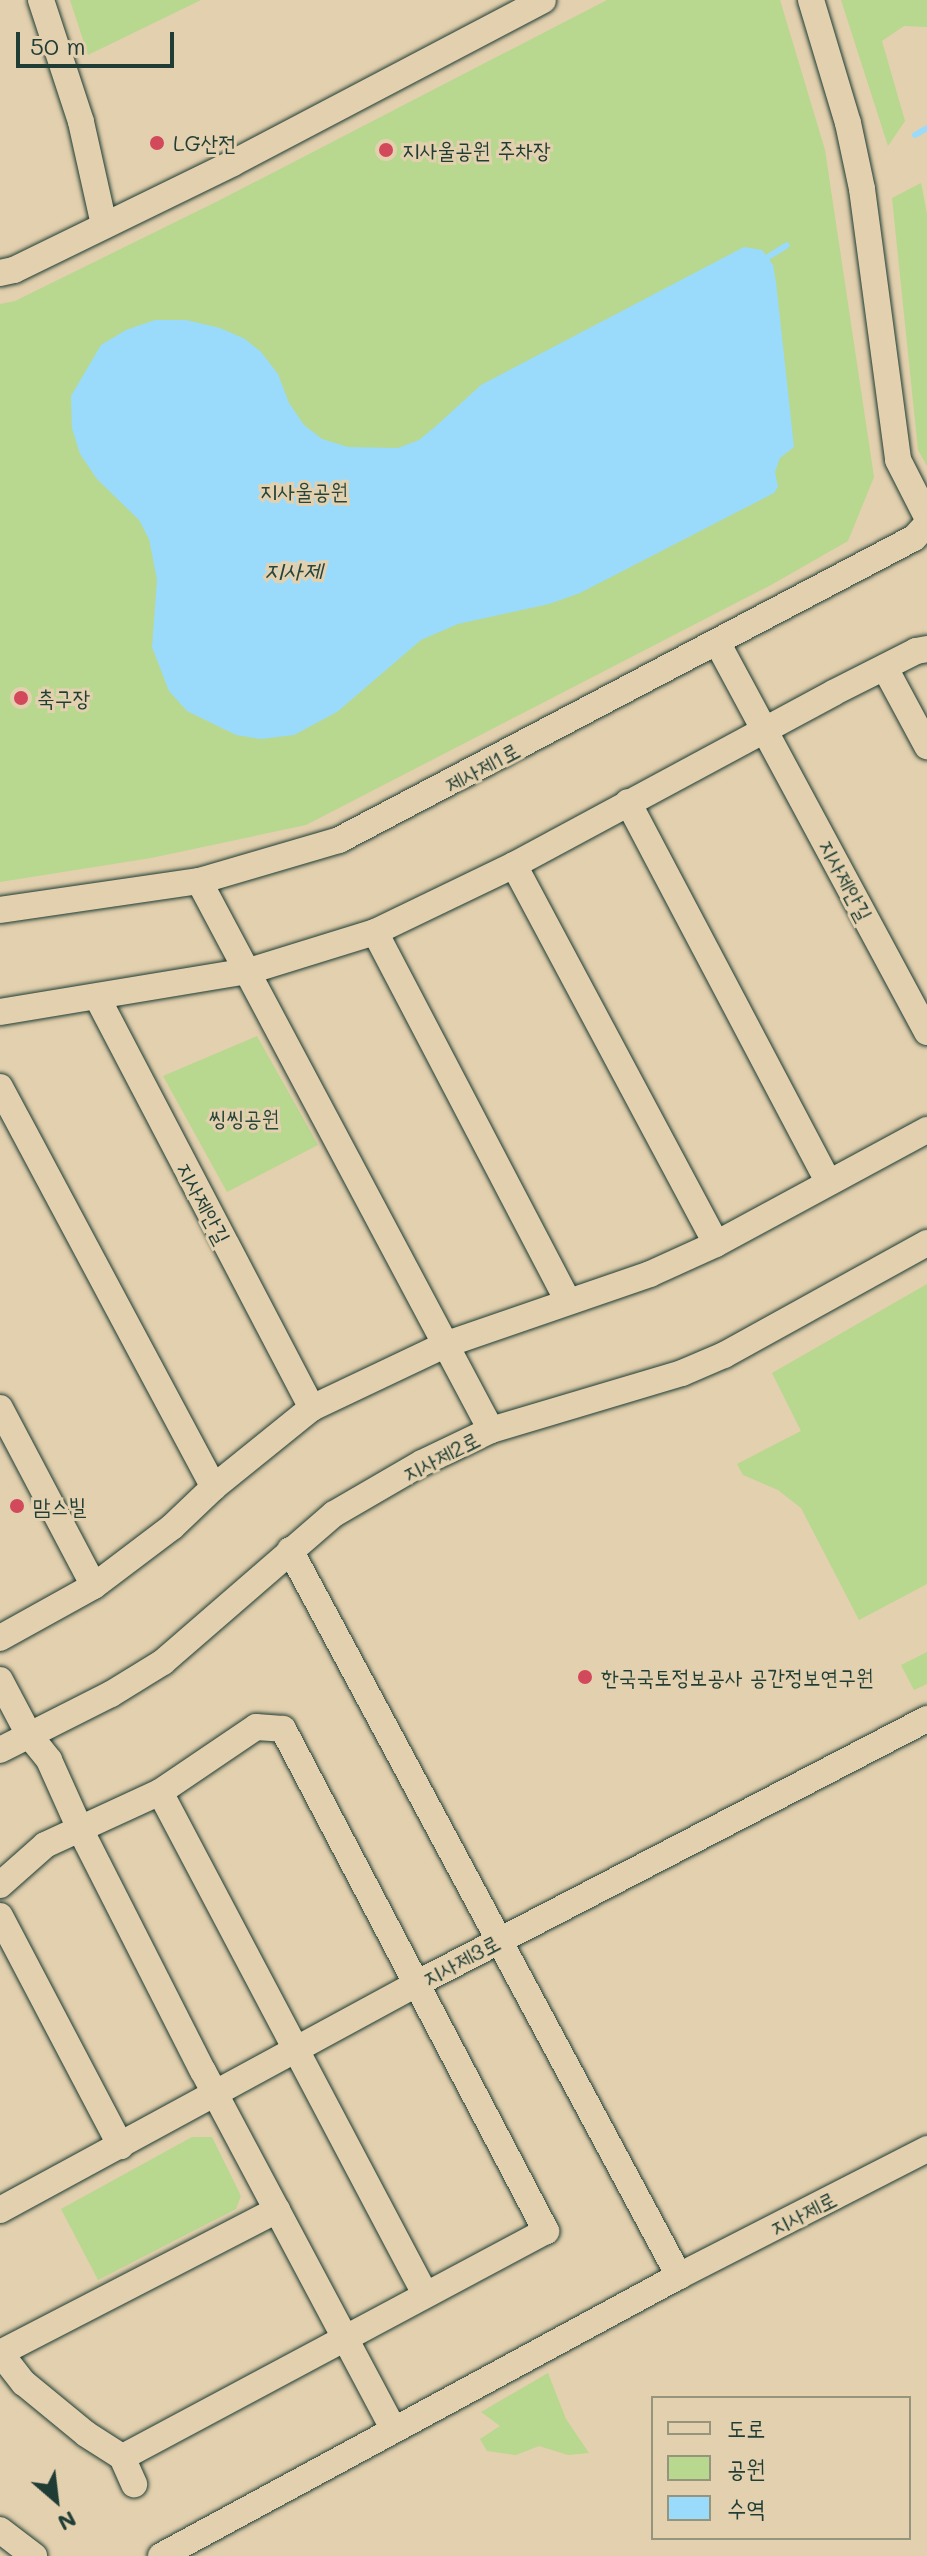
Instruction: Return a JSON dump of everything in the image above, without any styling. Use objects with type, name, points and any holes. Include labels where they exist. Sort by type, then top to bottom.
[{"type":"street","points":[[41,0],[81,122],[104,225]]},
{"type":"street","points":[[0,273],[14,270],[233,163],[543,0]]},
{"type":"street","points":[[811,0],[848,123],[862,189],[898,460],[927,517]]},
{"type":"street","name":"제사제1로","points":[[0,910],[199,881],[290,857],[377,823],[914,538],[927,524]]},
{"type":"street","name":"지사제안길","points":[[717,642],[927,1032]]},
{"type":"street","points":[[0,1012],[249,971],[375,932],[514,865],[765,728],[916,651],[927,649]]},
{"type":"street","points":[[885,668],[927,746]]},
{"type":"street","points":[[628,802],[828,1181]]},
{"type":"street","points":[[514,865],[716,1244]]},
{"type":"street","points":[[199,881],[491,1430]]},
{"type":"street","points":[[375,932],[568,1301]]},
{"type":"street","name":"지사제안길","points":[[97,997],[312,1408]]},
{"type":"street","points":[[0,1087],[214,1487]]},
{"type":"street","points":[[0,1638],[94,1586],[172,1527],[214,1487],[312,1408],[447,1344],[635,1281],[716,1244],[927,1130]]},
{"type":"street","name":"지사제2로","points":[[0,1750],[111,1694],[163,1662],[334,1514],[422,1463],[491,1430],[682,1373],[724,1355],[927,1243]]},
{"type":"street","points":[[0,1408],[94,1586]]},
{"type":"street","points":[[290,1550],[679,2276]]},
{"type":"street","points":[[0,1680],[29,1735],[49,1760],[80,1829],[216,2095],[393,2429]]},
{"type":"street","name":"지사제3로","points":[[0,2210],[416,1984],[927,1719]]},
{"type":"street","points":[[0,1885],[45,1845],[160,1792],[256,1727],[283,1729],[546,2231],[122,2457]]},
{"type":"street","points":[[160,1792],[425,2294]]},
{"type":"street","points":[[0,1916],[121,2146]]},
{"type":"street","name":"지사제로","points":[[164,2555],[679,2276],[927,2149]]},
{"type":"street","points":[[134,2484],[122,2457],[86,2434],[24,2383],[1,2354],[277,2210]]},
{"type":"street","points":[[0,2530],[34,2556]]},
{"type":"green space","points":[[70,0],[201,0],[88,55]]},
{"type":"green space","name":"지사울공원","points":[[607,0],[780,0],[825,150],[874,477],[848,541],[771,585],[306,825],[151,858],[0,882],[0,304],[15,301],[218,201]]},
{"type":"green space","points":[[841,0],[927,0],[927,27],[904,26],[882,41],[905,121],[888,146]]},
{"type":"green space","points":[[921,183],[927,214],[927,466],[918,450],[892,198]]},
{"type":"green space","name":"씽씽공원","points":[[257,1036],[318,1145],[227,1192],[163,1076]]},
{"type":"green space","points":[[927,1284],[927,1584],[859,1620],[801,1508],[778,1490],[743,1475],[737,1464],[801,1431],[772,1373]]},
{"type":"green space","points":[[927,1652],[927,1684],[914,1690],[901,1665]]},
{"type":"green space","points":[[192,2137],[212,2137],[241,2196],[236,2209],[98,2280],[61,2209]]},
{"type":"green space","points":[[548,2373],[566,2419],[589,2453],[568,2455],[539,2446],[516,2455],[487,2451],[480,2439],[500,2426],[481,2412]]},
{"type":"water","name":"지사제","points":[[744,247],[762,250],[773,265],[776,282],[794,447],[780,458],[775,472],[778,487],[774,493],[580,593],[549,604],[458,624],[421,640],[337,712],[294,735],[261,739],[236,735],[187,711],[169,691],[152,647],[157,580],[149,539],[139,520],[97,479],[80,454],[72,428],[71,396],[101,345],[126,330],[155,320],[186,320],[220,328],[245,339],[261,352],[278,374],[289,403],[304,425],[322,439],[348,447],[398,448],[419,440],[481,385]]},
{"type":"waterway","points":[[915,135],[927,128]]},
{"type":"waterway","points":[[768,257],[787,245]]},
{"type":"place","name":"LG산전","points":[[157,143]]},
{"type":"place","name":"지사울공원 주차장","points":[[386,150]]},
{"type":"place","name":"축구장","points":[[21,698]]},
{"type":"place","name":"맘스빌","points":[[17,1506]]},
{"type":"place","name":"한국국토정보공사 공간정보연구원","points":[[585,1677]]}]
